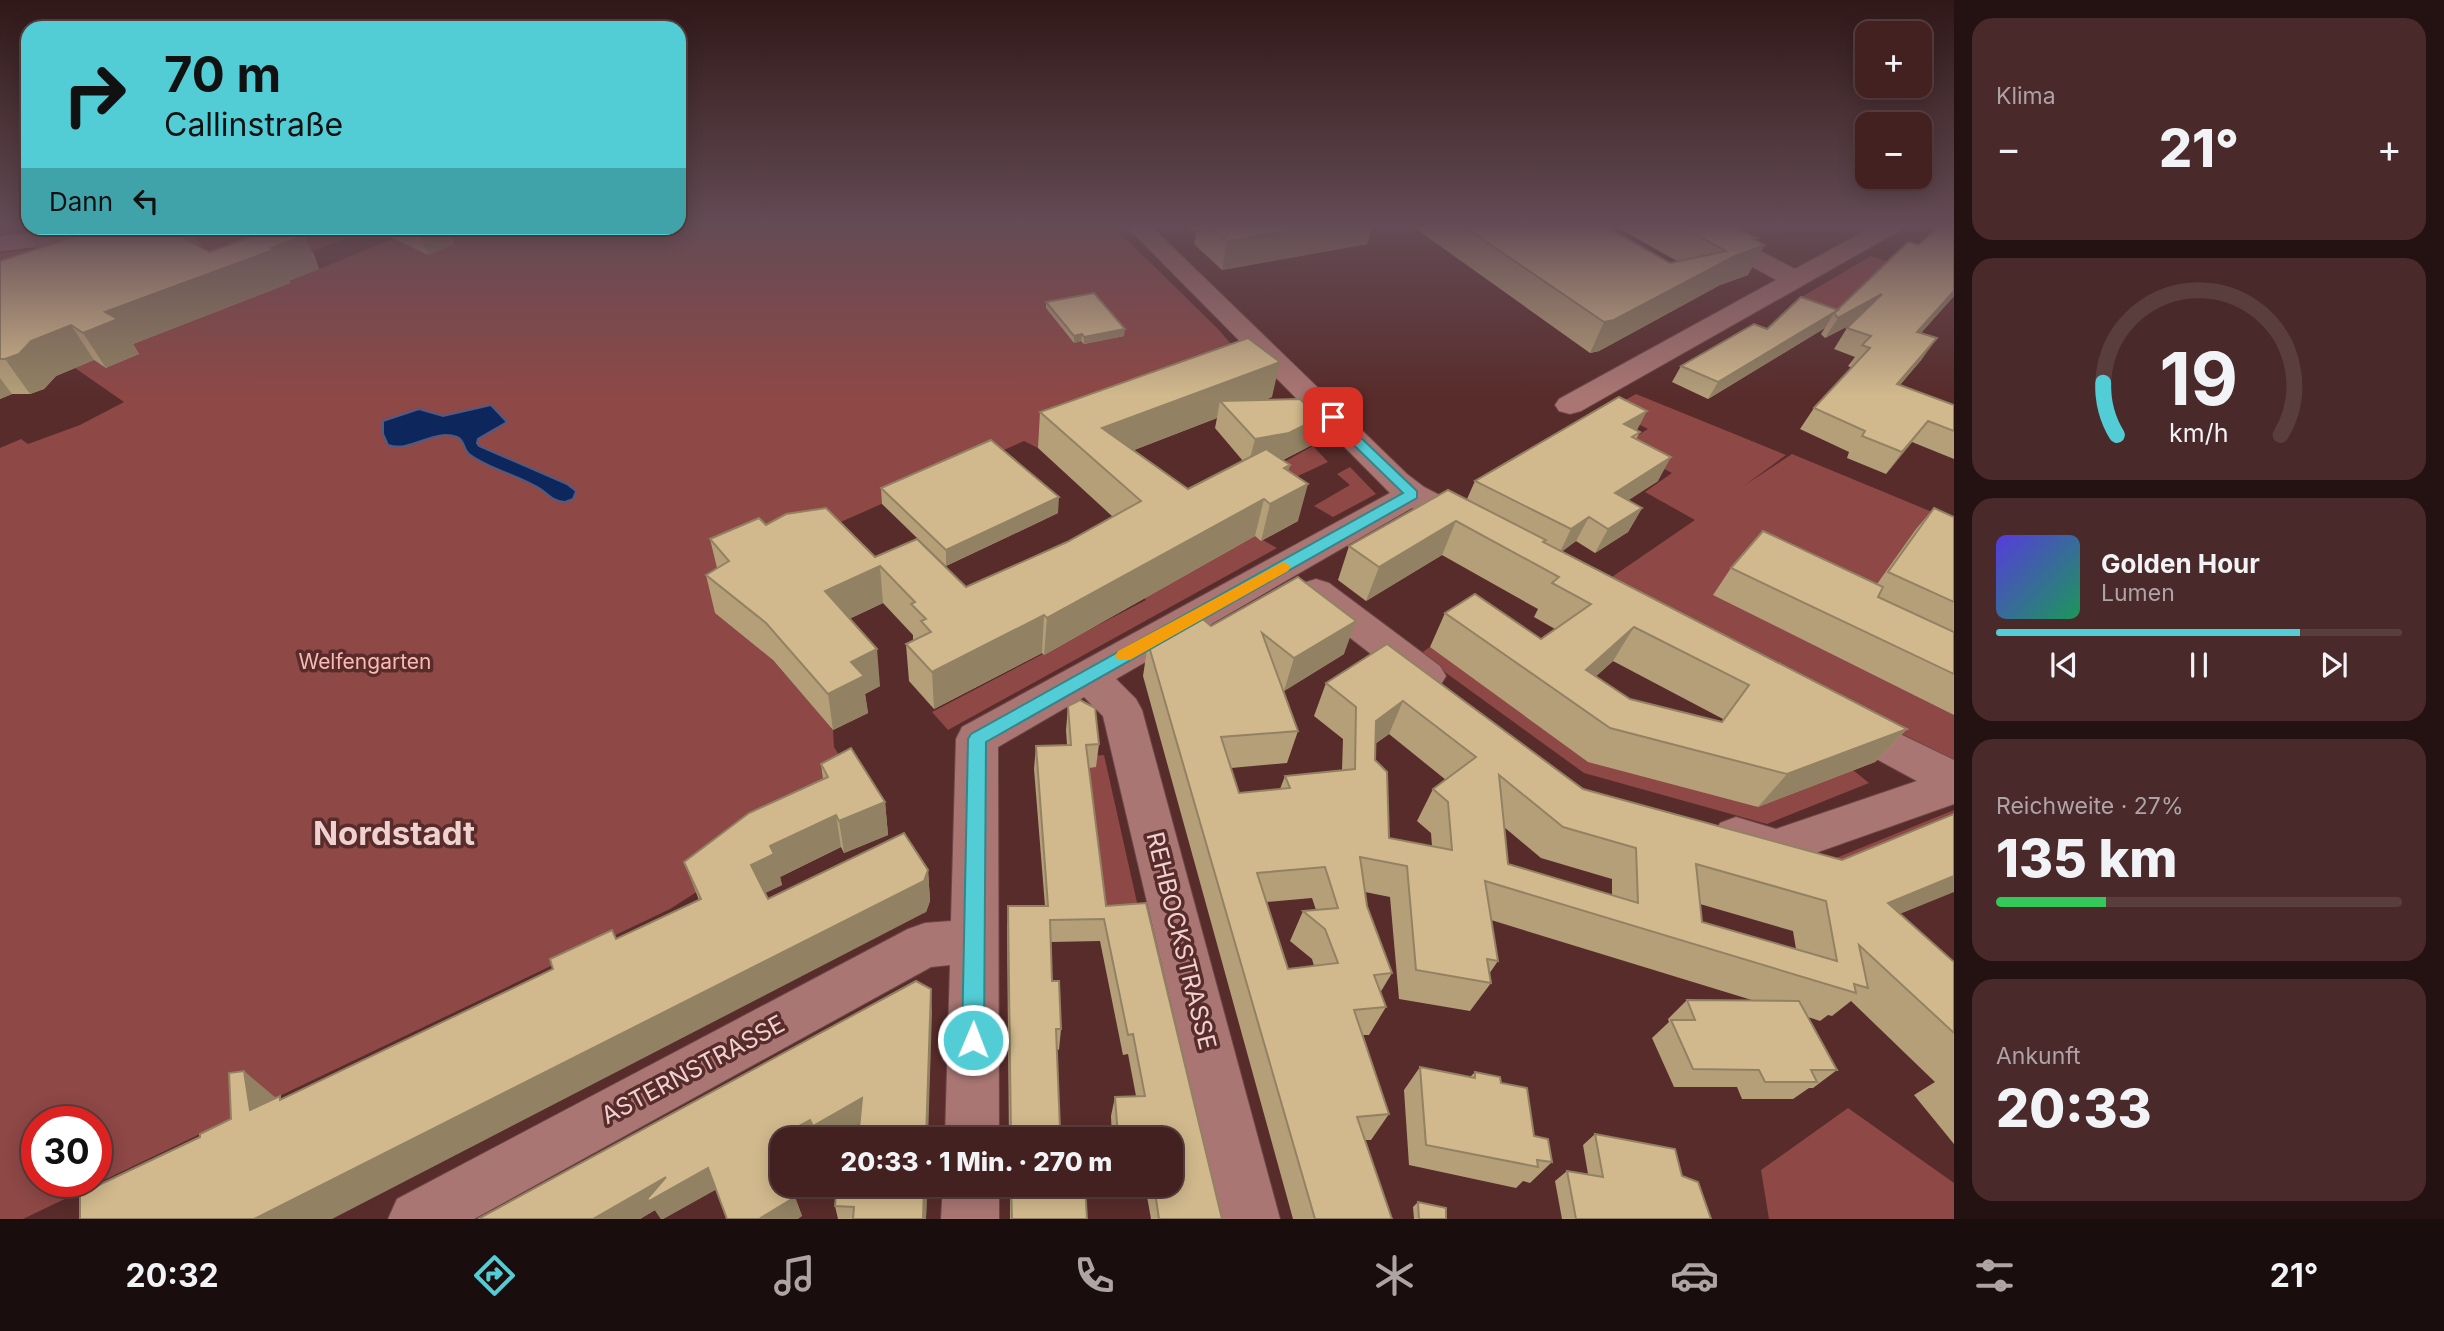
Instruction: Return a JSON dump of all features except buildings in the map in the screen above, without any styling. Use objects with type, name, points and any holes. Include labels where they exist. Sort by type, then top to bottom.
[{"type":"street","points":[[1196,283],[1412,494],[1500,541]]},
{"type":"street","points":[[1570,405],[1787,283]]},
{"type":"street","points":[[972,1127],[977,739],[1412,494]]},
{"type":"street","points":[[1284,567],[1455,699]]},
{"type":"street","name":"REHBOCKSTRASSE","points":[[1088,676],[1122,710],[1251,1219]]},
{"type":"street","points":[[1814,707],[1954,780]]},
{"type":"street","points":[[1695,825],[1776,848],[1954,786]]},
{"type":"street","name":"ASTERNSTRASSE","points":[[417,1219],[925,945],[975,941]]},
{"type":"street","points":[[970,1219],[971,1197]]},
{"type":"green space","points":[[0,283],[231,283],[226,285],[0,303]]},
{"type":"green space","name":"Welfengarten","points":[[289,283],[1171,283],[1218,329],[1250,366],[1038,448],[1024,441],[766,555],[773,660],[833,730],[834,747],[855,781],[695,893],[670,909],[112,1176],[112,1106],[21,1106],[21,1197],[69,1197],[23,1219],[0,1219],[0,448],[21,439],[28,444],[80,425],[124,402],[75,368],[94,360],[107,368],[139,354],[127,346]]},
{"type":"green space","points":[[1826,283],[1895,283],[1904,334],[1800,298]]},
{"type":"green space","points":[[1636,394],[1786,455],[1745,485],[1792,454],[1954,521],[1954,761],[1606,581],[1695,520],[1645,492],[1672,473],[1633,453],[1632,439],[1648,429],[1609,409]]},
{"type":"green space","points":[[1313,446],[1328,462],[1283,483],[1284,462]]},
{"type":"green space","points":[[1350,467],[1376,494],[1333,517],[1314,506],[1350,485],[1337,474]]},
{"type":"green space","points":[[1254,535],[1277,548],[948,730],[932,712],[1146,600],[1144,597]]},
{"type":"green space","points":[[1430,647],[1758,807],[1853,770],[1869,783],[1767,824],[1584,773],[1420,654]]},
{"type":"green space","points":[[1104,755],[1142,925],[1103,928],[1084,768],[1095,756]]},
{"type":"green space","points":[[1954,810],[1954,831],[1851,873],[1836,858]]},
{"type":"green space","points":[[1848,1108],[1954,1183],[1954,1219],[1769,1219],[1761,1170]]},
{"type":"water","points":[[491,405],[507,422],[478,439],[479,446],[567,484],[576,491],[573,499],[565,502],[555,500],[533,485],[477,460],[467,452],[457,437],[440,436],[397,447],[388,445],[383,434],[383,421],[419,409],[443,416]]},
{"type":"slow traffic","points":[[1124,656],[1283,567]]},
{"type":"district","name":"Nordstadt","points":[[394,833]]},
{"type":"route","points":[[973,1040],[977,739],[1412,494],[1333,417]]}]
